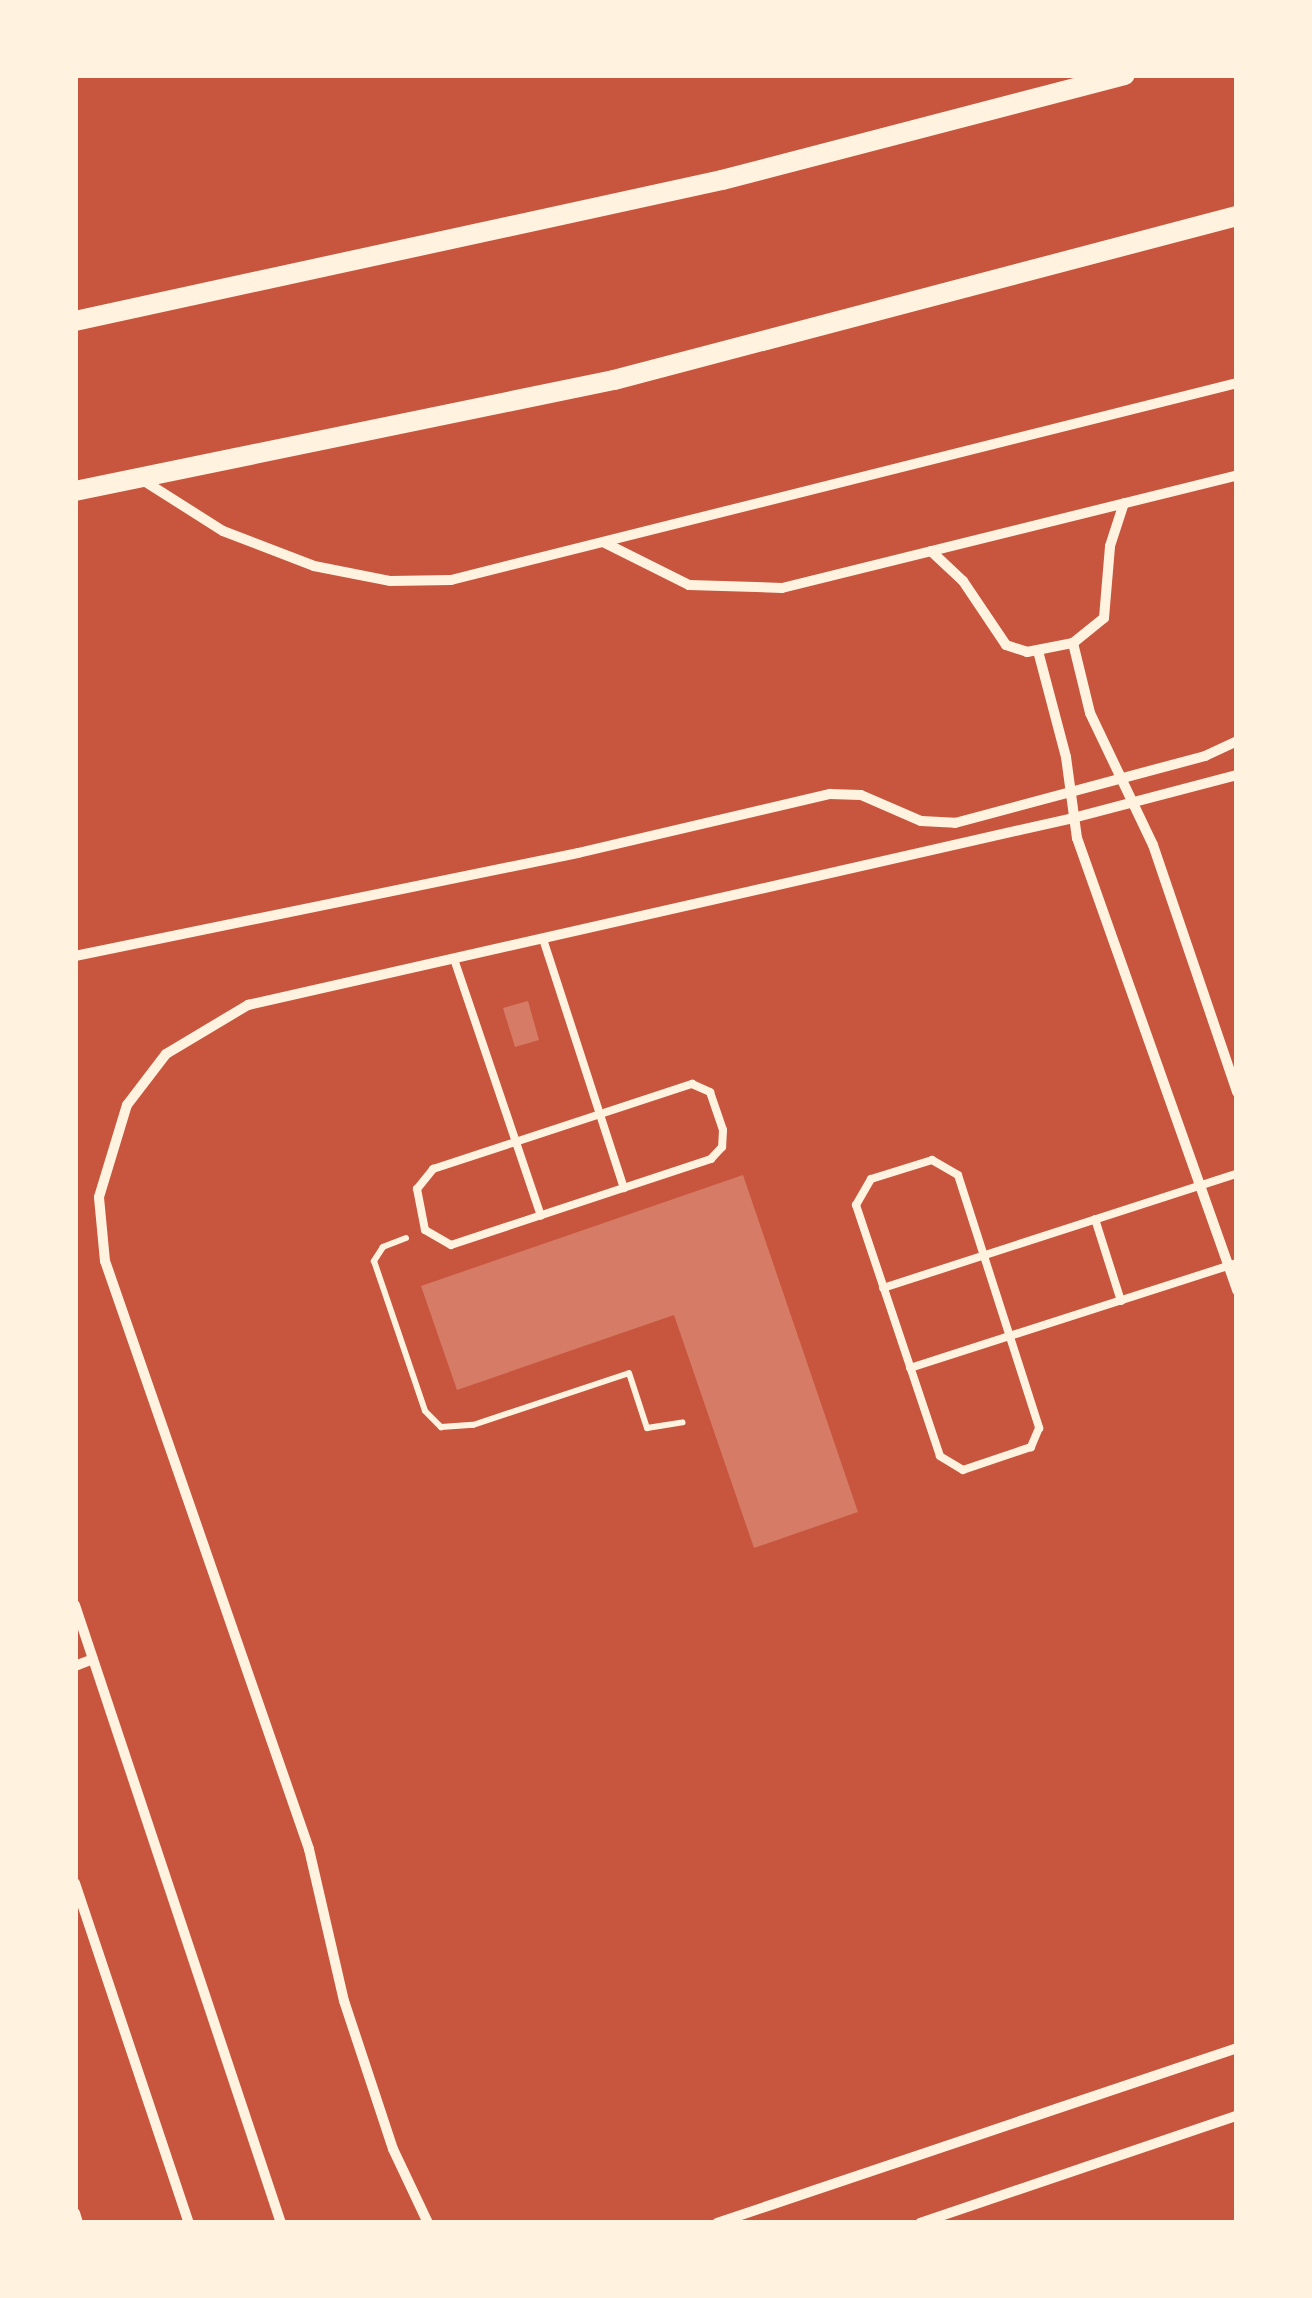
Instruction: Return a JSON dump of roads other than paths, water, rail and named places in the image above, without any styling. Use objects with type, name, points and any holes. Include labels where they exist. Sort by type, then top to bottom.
[{"type":"main road","points":[[75,321],[722,180],[1125,75]]},
{"type":"main road","points":[[75,491],[614,380],[1237,216]]},
{"type":"street","points":[[140,479],[238,537],[361,577],[452,580],[1237,383]]},
{"type":"street","points":[[604,543],[674,580],[751,591],[1237,475]]},
{"type":"street","points":[[930,551],[963,581],[998,638],[1016,650],[1038,651],[1073,643],[1104,618],[1110,546],[1124,503]]},
{"type":"street","points":[[1073,643],[1090,713],[1117,780],[1134,803],[1237,1092]]},
{"type":"street","points":[[1038,651],[1072,793],[1073,818],[1200,1186],[1233,1264],[1237,1291]]},
{"type":"street","points":[[75,956],[578,853],[830,794],[860,796],[938,824],[1072,793],[1237,741]]},
{"type":"street","points":[[428,2223],[393,2149],[344,2001],[308,1849],[114,1292],[99,1196],[127,1105],[155,1066],[191,1034],[248,1004],[1073,818],[1237,775]]},
{"type":"street","points":[[75,1605],[281,2223]]},
{"type":"street","points":[[75,1666],[93,1659]]},
{"type":"street","points":[[75,1883],[189,2223]]},
{"type":"street","points":[[717,2223],[1237,2048]]},
{"type":"street","points":[[920,2223],[1237,2116]]},
{"type":"street","points":[[75,2213],[78,2223]]},
{"type":"lane","points":[[543,940],[624,1188]]},
{"type":"lane","points":[[454,959],[541,1216]]},
{"type":"lane","points":[[692,1084],[714,1096],[724,1136],[716,1156],[452,1245],[425,1230],[417,1196],[422,1177],[600,1114],[692,1084]]},
{"type":"lane","points":[[926,1160],[944,1162],[958,1175],[984,1255],[1037,1439],[1026,1449],[969,1468],[952,1468],[940,1456],[856,1197],[871,1179],[926,1160]]},
{"type":"lane","points":[[883,1288],[1237,1174]]},
{"type":"lane","points":[[1095,1220],[1122,1301]]},
{"type":"lane","points":[[910,1368],[1233,1264]]}]
